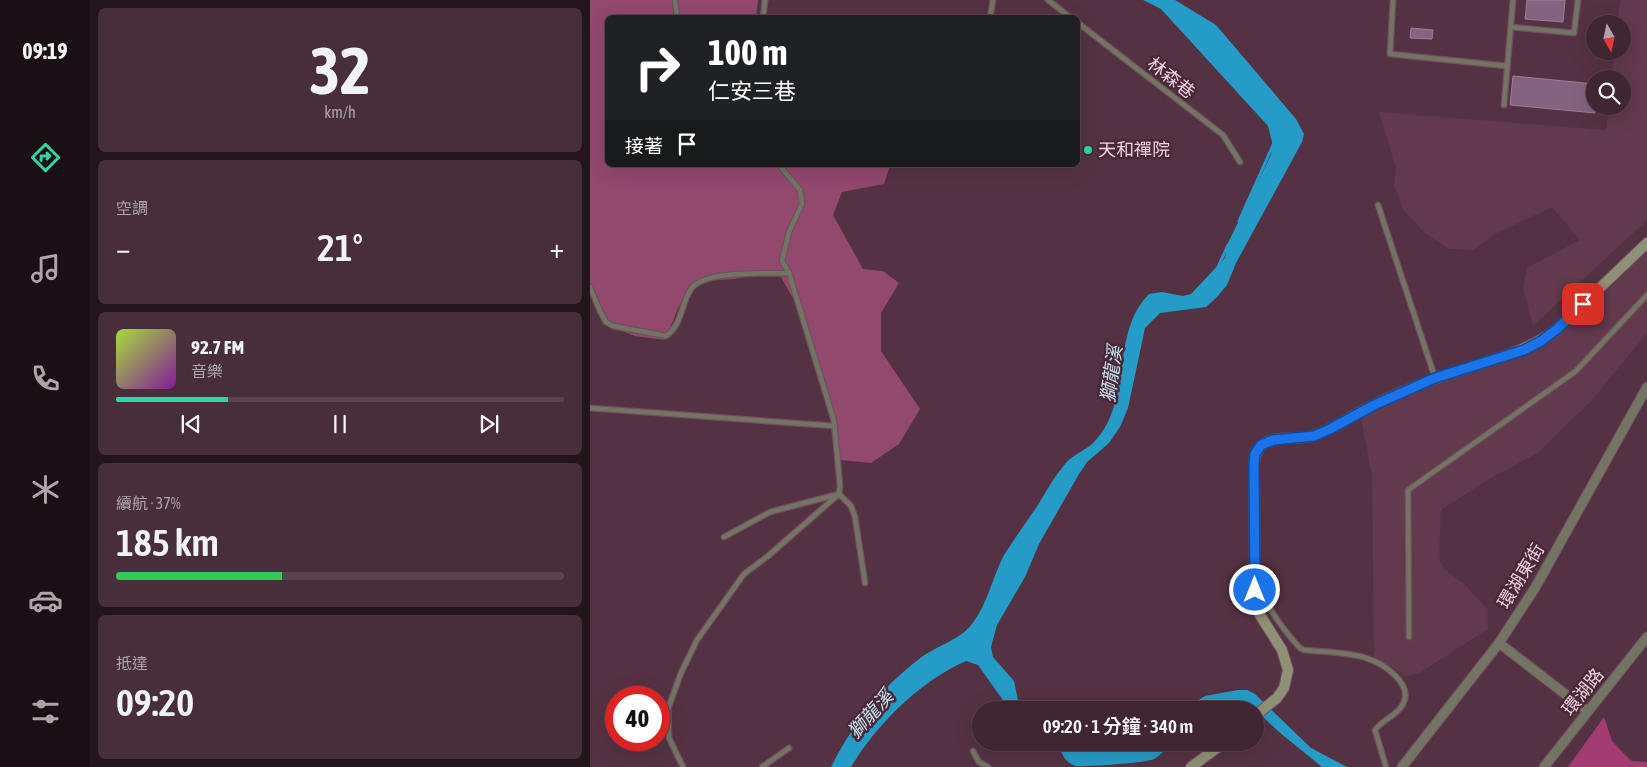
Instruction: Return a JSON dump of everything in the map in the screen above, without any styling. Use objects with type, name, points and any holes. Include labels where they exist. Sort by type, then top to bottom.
[{"type":"street","points":[[1264,709],[1277,698],[1284,688],[1288,670],[1282,650],[1260,615],[1255,578],[1254,463],[1255,454],[1261,445],[1273,440],[1314,436],[1374,405],[1435,378],[1524,350],[1541,341],[1557,329],[1647,243]]},
{"type":"street","name":"環湖東街","points":[[1402,767],[1499,643],[1535,588],[1647,387]]},
{"type":"street","name":"環湖路","points":[[1544,767],[1647,637]]},
{"type":"street","points":[[1499,643],[1587,711]]},
{"type":"street","points":[[1191,767],[1213,751]]},
{"type":"lane","points":[[675,0],[677,15]]},
{"type":"lane","points":[[763,15],[765,0]]},
{"type":"lane","points":[[990,15],[993,0]]},
{"type":"lane","points":[[1048,0],[1067,15]]},
{"type":"lane","points":[[1393,0],[1390,54],[1507,66]]},
{"type":"lane","points":[[1504,105],[1514,0]]},
{"type":"lane","points":[[1511,27],[1574,33],[1578,0]]},
{"type":"lane","name":"林森巷","points":[[1080,25],[1223,135],[1240,162]]},
{"type":"lane","points":[[683,767],[669,738],[668,709],[681,673],[697,640],[744,574],[768,556],[839,494],[835,426],[789,273],[782,261],[789,232],[802,204],[800,190],[780,167]]},
{"type":"lane","points":[[1378,205],[1435,378]]},
{"type":"lane","points":[[590,287],[606,322],[613,326],[666,336],[678,326],[692,288],[704,280],[718,276],[789,273]]},
{"type":"lane","points":[[1408,637],[1408,490],[1576,371],[1647,295]]},
{"type":"lane","points":[[590,408],[835,426]]},
{"type":"lane","points":[[724,538],[770,512],[839,494]]},
{"type":"lane","points":[[839,494],[851,506],[855,517],[865,583]]},
{"type":"lane","points":[[1255,578],[1270,611],[1279,625],[1300,648],[1366,658],[1380,665],[1403,685],[1405,698],[1403,705],[1375,730],[1386,767]]},
{"type":"lane","points":[[762,767],[789,748]]},
{"type":"lane","points":[[973,751],[979,762],[988,767]]},
{"type":"shaded area","points":[[590,0],[758,0],[756,15],[605,15],[605,167],[889,167],[884,184],[842,192],[833,215],[863,269],[883,271],[899,283],[881,313],[881,351],[920,409],[899,444],[871,463],[841,460],[826,389],[806,321],[777,270],[735,279],[694,281],[679,306],[665,340],[635,336],[604,324],[590,292]]},
{"type":"shaded area","points":[[1620,0],[1647,0],[1647,220],[1533,326],[1523,287],[1527,268],[1580,240],[1552,207],[1495,234],[1473,250],[1449,249],[1425,233],[1404,211],[1394,185],[1396,168],[1379,112],[1606,130],[1608,115],[1631,115],[1631,70],[1613,70],[1613,60],[1631,60],[1631,15],[1618,15]]},
{"type":"shaded area","points":[[1647,249],[1647,333],[1593,399],[1538,453],[1494,476],[1441,510],[1439,560],[1445,570],[1464,584],[1487,609],[1488,629],[1421,672],[1407,676],[1374,657],[1372,476],[1361,418],[1436,382],[1471,370],[1514,359],[1544,344],[1583,316]]},
{"type":"shaded area","points":[[1604,717],[1612,741],[1631,761],[1647,762],[1647,767],[1568,767]]},
{"type":"water","name":"獅龍溪","points":[[1143,0],[1175,0],[1216,25],[1296,119],[1304,134],[1302,142],[1236,263],[1227,285],[1218,296],[1206,307],[1160,313],[1145,328],[1128,408],[1120,427],[1109,443],[1087,462],[1079,474],[1039,544],[1025,577],[997,625],[991,647],[993,657],[1014,681],[1018,701],[1004,701],[978,665],[966,661],[932,680],[916,692],[873,735],[851,767],[831,767],[858,722],[892,682],[919,659],[954,639],[972,624],[982,608],[1004,555],[1054,479],[1068,461],[1095,441],[1107,425],[1119,387],[1129,328],[1137,310],[1149,294],[1162,292],[1183,296],[1191,294],[1225,258],[1228,243],[1271,155],[1273,146],[1268,126],[1161,9]]},
{"type":"water","points":[[1247,690],[1262,701],[1197,701],[1205,696]]},
{"type":"water","points":[[1264,703],[1311,748],[1347,767],[1322,767],[1264,718]]},
{"type":"water","points":[[1061,751],[1164,751],[1154,759],[1140,762],[1081,766],[1072,764]]},
{"type":"building","points":[[1527,0],[1565,0],[1563,22],[1525,19]]},
{"type":"building","points":[[1411,28],[1433,30],[1432,39],[1410,38]]},
{"type":"building","points":[[1513,76],[1586,83],[1586,112],[1510,105]]},
{"type":"waterway","name":"獅龍溪","points":[[1239,221],[1274,143]]},
{"type":"waterway","name":"獅龍溪","points":[[1218,267],[1228,245]]},
{"type":"place","name":"天和禪院","points":[[1088,150]]},
{"type":"route","points":[[1255,590],[1254,463],[1255,454],[1261,445],[1273,440],[1314,436],[1374,405],[1435,378],[1524,350],[1541,341],[1557,329],[1583,304]]}]
